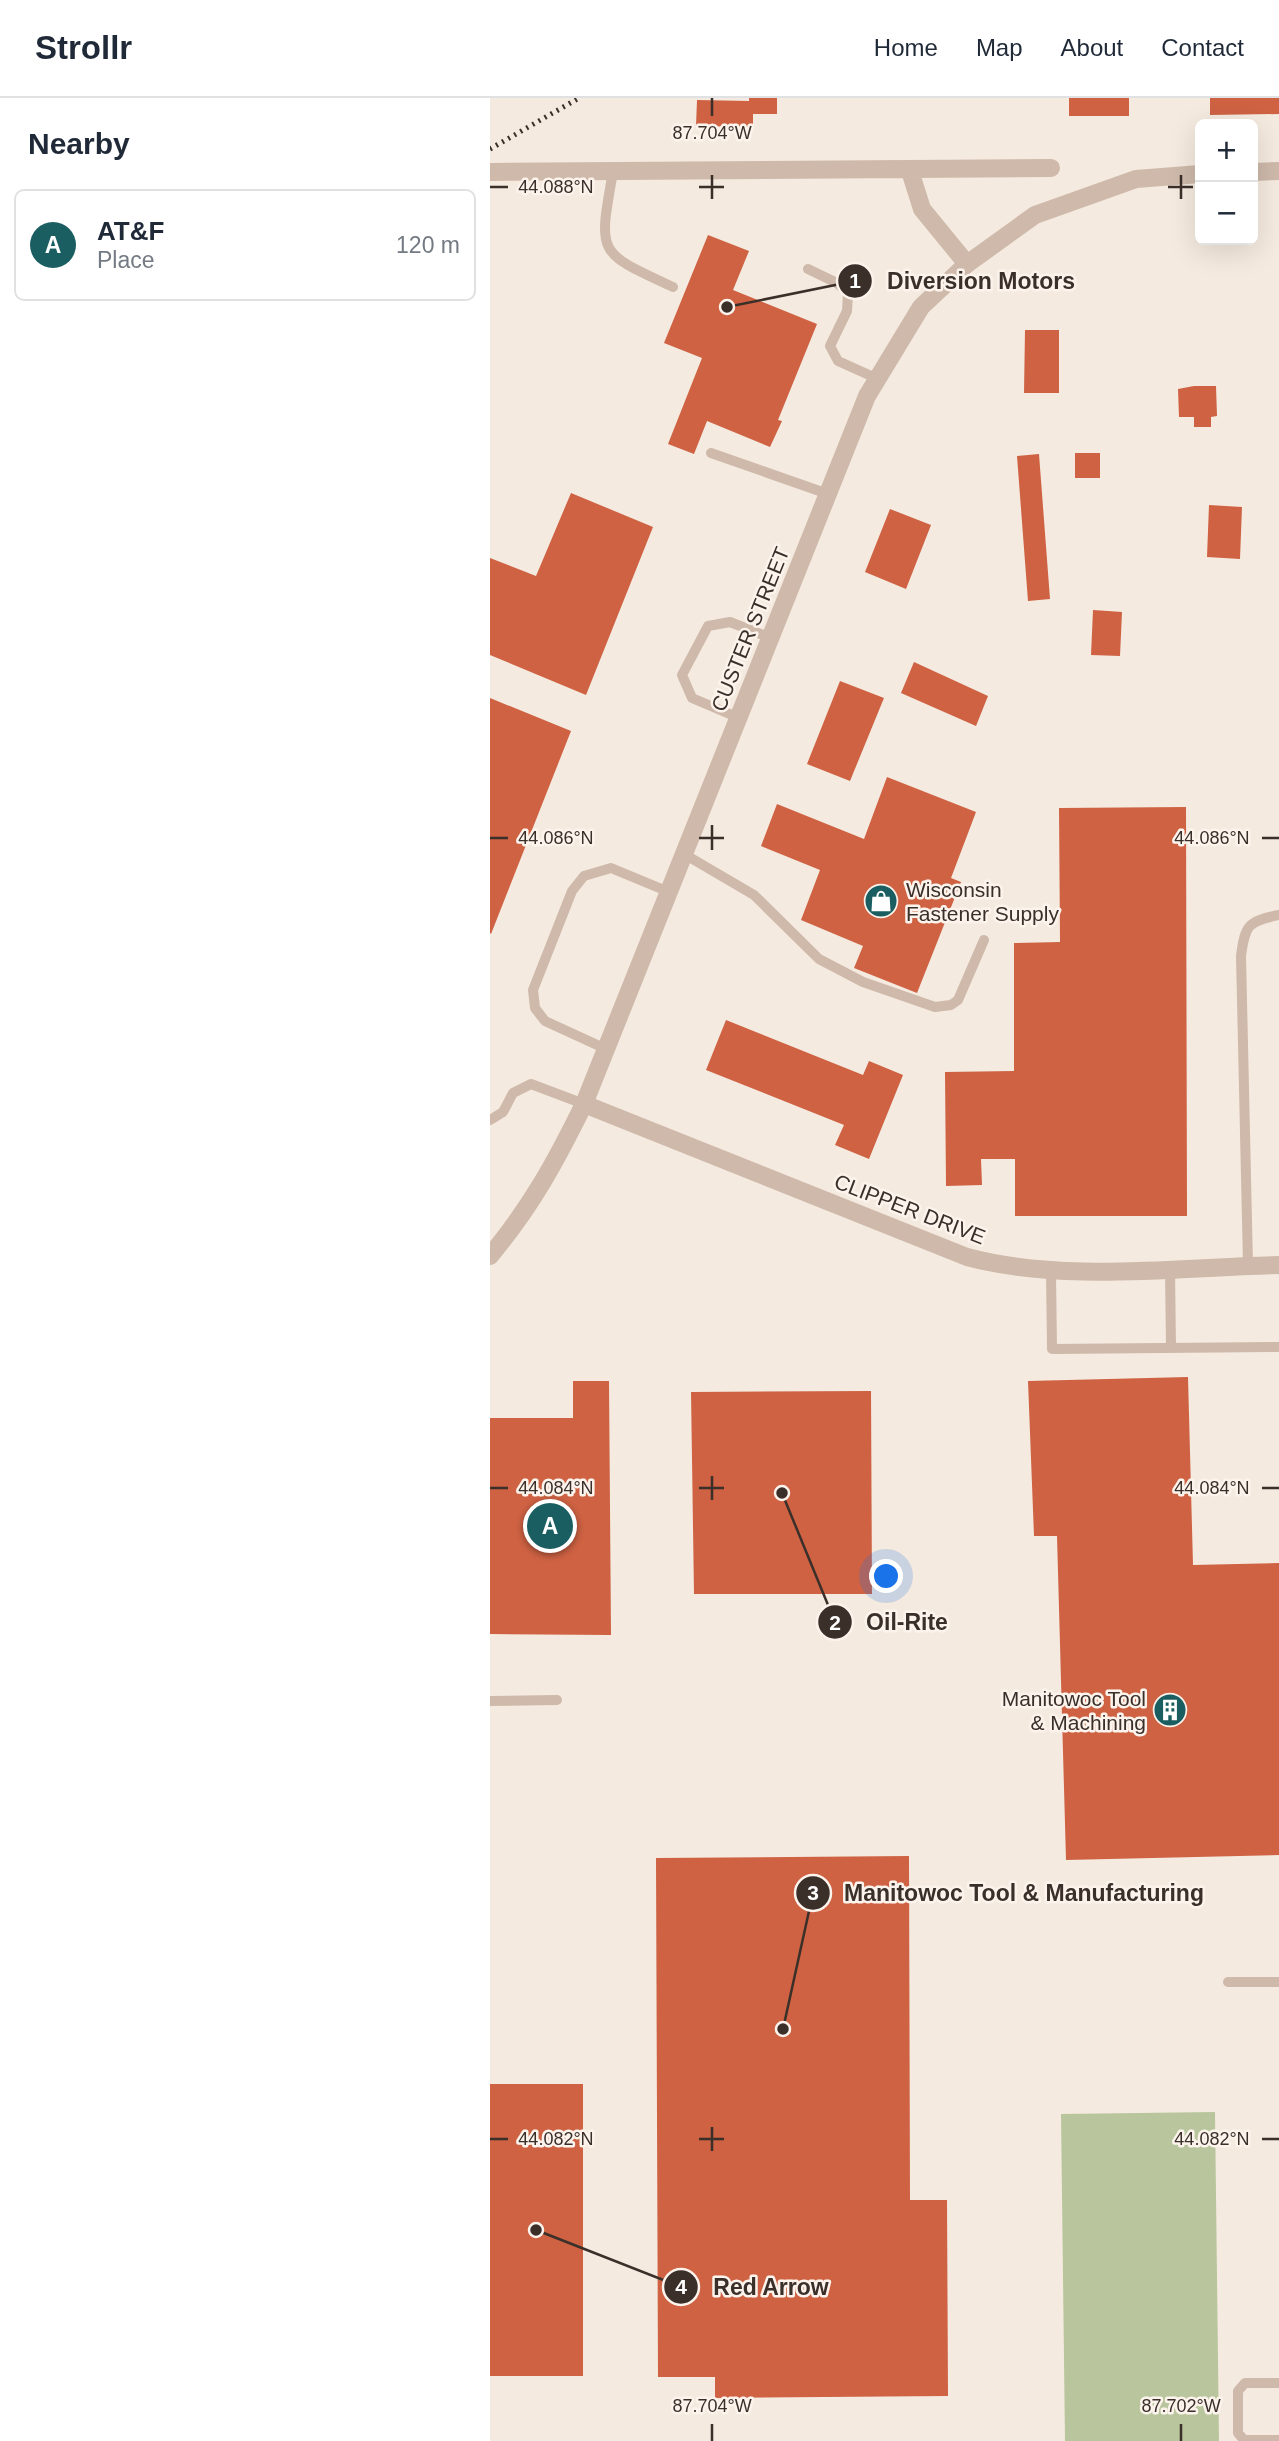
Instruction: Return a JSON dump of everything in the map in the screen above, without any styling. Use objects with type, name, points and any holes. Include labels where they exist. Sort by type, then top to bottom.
[{"type":"street","points":[[490,172],[1051,168]]},
{"type":"street","points":[[910,171],[922,209],[967,264]]},
{"type":"street","points":[[1258,172],[1279,171]]},
{"type":"street","name":"CUSTER STREET","points":[[490,1256],[524,1215],[584,1104],[867,396],[921,307],[967,264],[1035,215],[1136,179],[1195,174]]},
{"type":"street","name":"CLIPPER DRIVE","points":[[584,1104],[967,1257],[997,1265],[1051,1272],[1279,1265]]},
{"type":"lane","points":[[613,172],[604,220],[605,242],[619,262],[673,287]]},
{"type":"lane","points":[[808,269],[837,283],[848,293],[847,311],[830,346],[838,361],[878,379]]},
{"type":"lane","points":[[711,453],[828,494]]},
{"type":"lane","points":[[739,718],[692,698],[682,675],[708,626],[730,622],[771,638]]},
{"type":"lane","points":[[684,854],[754,895],[819,959],[863,982],[935,1007],[951,1005],[958,1000],[984,940]]},
{"type":"lane","points":[[606,1049],[545,1021],[535,1008],[533,990],[572,891],[584,876],[611,868],[669,892]]},
{"type":"lane","points":[[1248,1265],[1241,956],[1244,933],[1252,922],[1279,915]]},
{"type":"lane","points":[[490,1120],[503,1112],[513,1093],[531,1084],[584,1104]]},
{"type":"lane","points":[[1170,1268],[1171,1348]]},
{"type":"lane","points":[[1051,1272],[1052,1349],[1279,1347]]},
{"type":"lane","points":[[490,1700],[558,1700]]},
{"type":"lane","points":[[1228,1982],[1279,1982]]},
{"type":"lane","points":[[1279,2383],[1245,2384],[1238,2391],[1238,2432],[1244,2440],[1279,2440]]},
{"type":"green space","points":[[1215,2112],[1219,2441],[1065,2441],[1061,2114]]},
{"type":"building","points":[[749,98],[777,98],[777,114],[753,114],[753,127],[696,126],[697,100],[749,101]]},
{"type":"building","points":[[1069,98],[1129,98],[1129,116],[1069,116]]},
{"type":"building","points":[[1210,98],[1279,98],[1279,114],[1210,115]]},
{"type":"building","points":[[708,235],[749,251],[733,290],[817,324],[778,420],[782,421],[770,447],[707,421],[694,454],[668,444],[702,358],[664,343]]},
{"type":"building","points":[[1025,330],[1059,330],[1059,393],[1024,393]]},
{"type":"building","points":[[1216,386],[1217,416],[1211,417],[1211,427],[1194,427],[1194,417],[1179,417],[1178,389]]},
{"type":"building","points":[[1075,453],[1100,453],[1100,478],[1075,478]]},
{"type":"building","points":[[1039,454],[1050,599],[1028,601],[1017,456]]},
{"type":"building","points":[[571,493],[653,527],[586,695],[490,655],[490,558],[536,576]]},
{"type":"building","points":[[1209,505],[1242,507],[1240,559],[1207,557]]},
{"type":"building","points":[[890,509],[931,525],[906,589],[865,572]]},
{"type":"building","points":[[1093,610],[1122,612],[1120,656],[1091,655]]},
{"type":"building","points":[[914,662],[988,696],[976,726],[901,693]]},
{"type":"building","points":[[840,681],[884,698],[850,781],[807,764]]},
{"type":"building","points":[[490,698],[571,731],[491,934],[490,933]]},
{"type":"building","name":"Wisconsin Fastener Supply","points":[[887,777],[976,812],[951,878],[961,882],[917,993],[854,968],[863,946],[801,920],[820,870],[761,846],[777,804],[864,839]]},
{"type":"building","points":[[1186,807],[1187,1216],[1015,1216],[1015,1159],[981,1159],[982,1185],[946,1186],[945,1072],[1014,1071],[1014,943],[1060,942],[1059,808]]},
{"type":"building","points":[[726,1020],[863,1075],[869,1061],[903,1075],[869,1159],[835,1145],[844,1125],[706,1070]]},
{"type":"building","name":"Manitowoc Tool & Machining","points":[[1188,1377],[1193,1565],[1279,1563],[1279,1855],[1066,1860],[1057,1536],[1034,1536],[1028,1381]]},
{"type":"building","points":[[573,1381],[609,1381],[611,1635],[490,1634],[490,1418],[573,1418]]},
{"type":"building","points":[[871,1391],[872,1594],[694,1594],[691,1392]]},
{"type":"building","points":[[909,1856],[910,2200],[947,2200],[948,2396],[715,2398],[715,2377],[658,2377],[656,1858]]},
{"type":"building","points":[[490,2084],[583,2084],[583,2376],[490,2376]]},
{"type":"railway","points":[[490,149],[579,98]]},
{"type":"place","name":"Diversion Motors","points":[[727,307]]},
{"type":"place","name":"Wisconsin Fastener Supply","points":[[881,901]]},
{"type":"place","name":"Oil-Rite","points":[[782,1493]]},
{"type":"place","name":"AT&F","points":[[550,1526]]},
{"type":"place","name":"Manitowoc Tool & Machining","points":[[1170,1710]]},
{"type":"place","name":"Manitowoc Tool & Manufacturing","points":[[783,2029]]},
{"type":"place","name":"Red Arrow","points":[[536,2230]]}]
